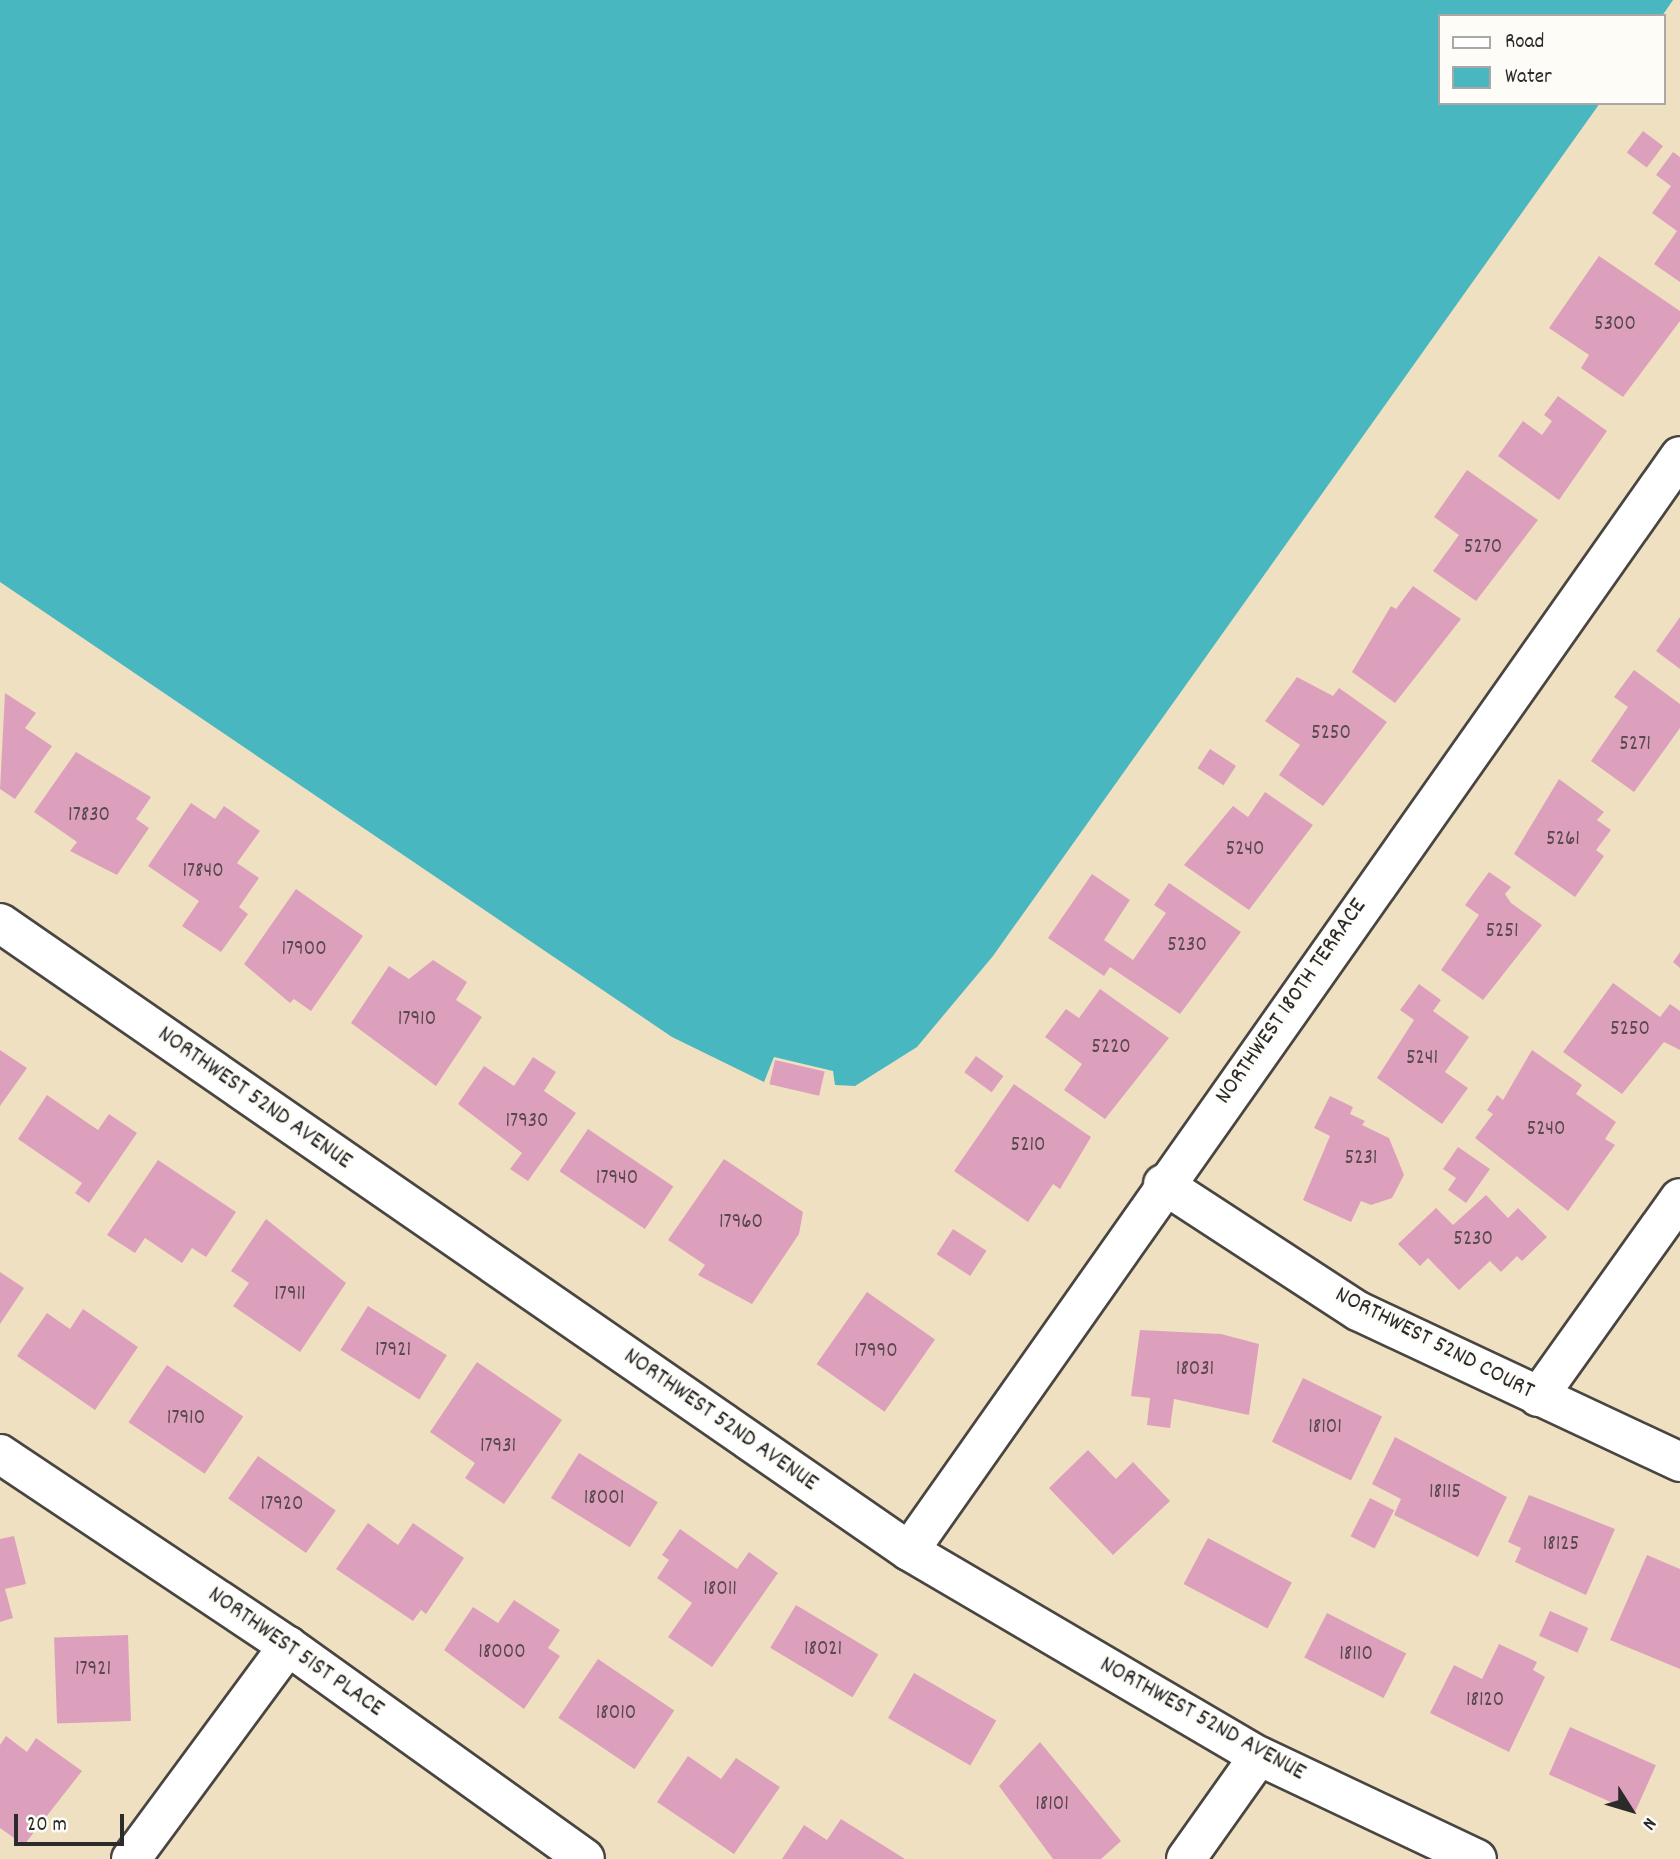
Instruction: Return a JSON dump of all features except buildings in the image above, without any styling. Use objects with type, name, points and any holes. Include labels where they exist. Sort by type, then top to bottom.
[{"type":"street","name":"NORTHWEST 180TH TERRACE","points":[[909,1551],[1163,1184],[1680,456]]},
{"type":"street","name":"NORTHWEST 52ND AVENUE","points":[[0,923],[909,1551],[1259,1756],[1477,1859]]},
{"type":"street","name":"NORTHWEST 52ND COURT","points":[[1163,1184],[1358,1311],[1680,1462]]},
{"type":"street","points":[[1538,1397],[1680,1198]]},
{"type":"street","name":"NORTHWEST 51ST PLACE","points":[[0,1454],[288,1646],[585,1859]]},
{"type":"street","points":[[131,1859],[288,1646]]},
{"type":"street","points":[[1186,1859],[1259,1756]]},
{"type":"water","points":[[0,0],[1673,0],[1663,14],[1438,14],[1438,105],[1599,105],[993,956],[917,1047],[855,1086],[835,1085],[833,1071],[774,1057],[764,1082],[672,1037],[0,582]]}]
